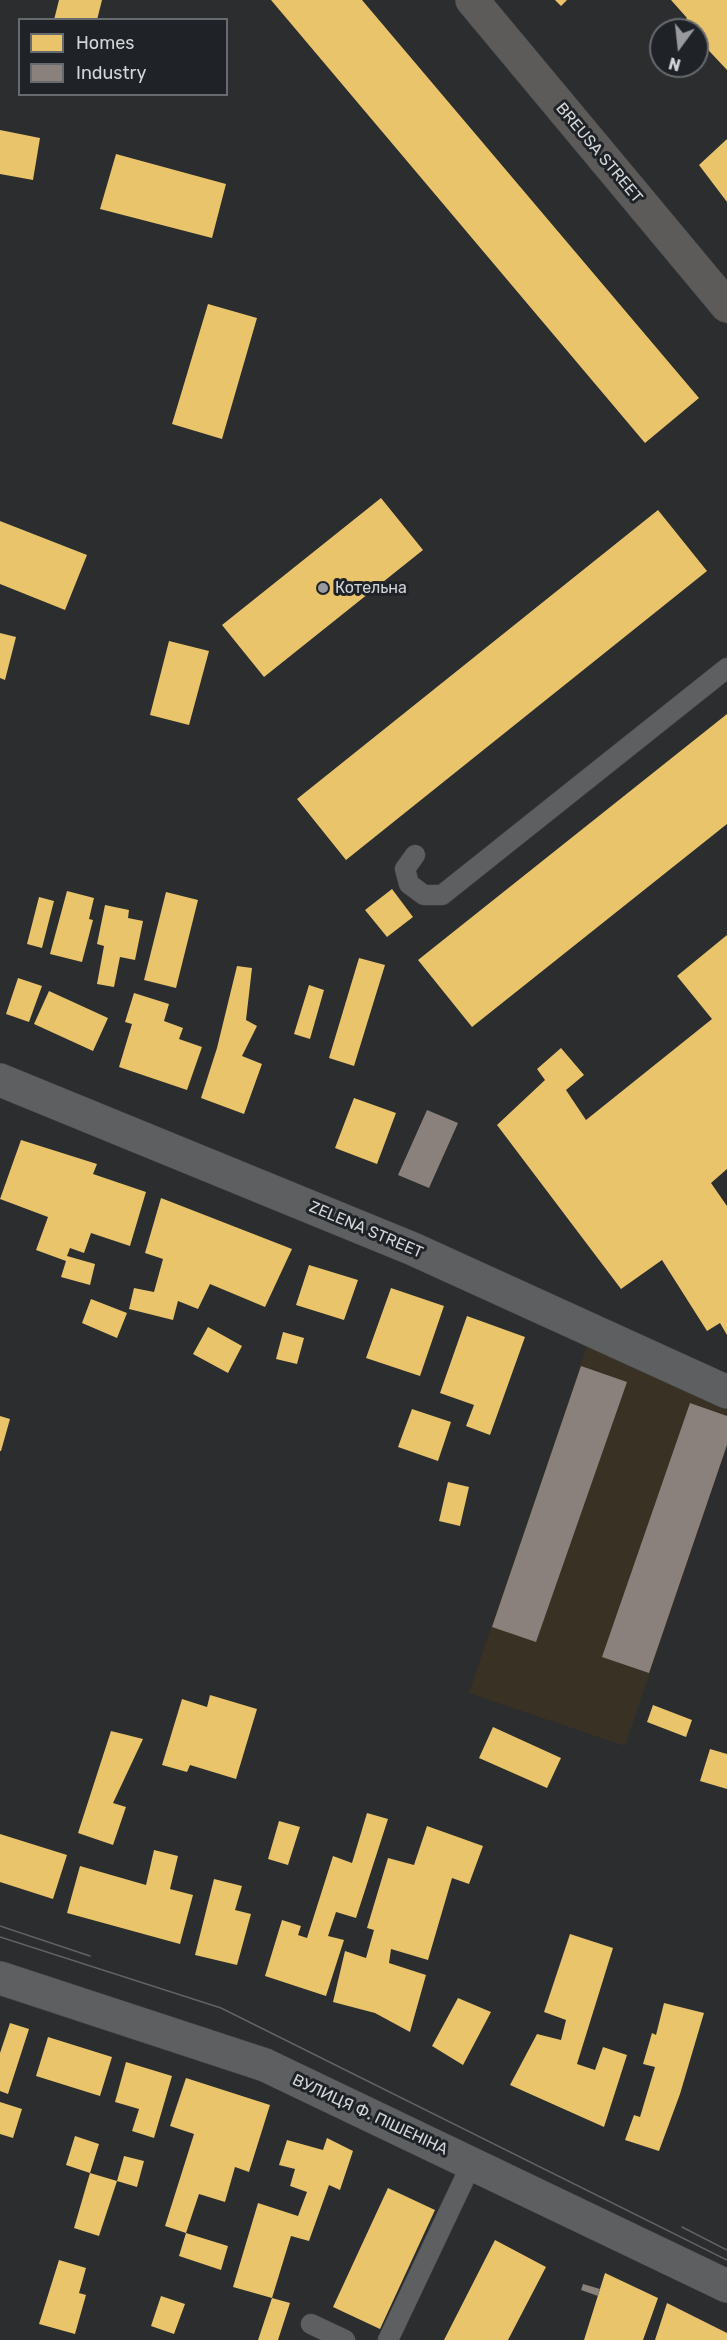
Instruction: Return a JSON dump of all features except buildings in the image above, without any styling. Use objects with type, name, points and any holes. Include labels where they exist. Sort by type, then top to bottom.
[{"type":"street","name":"BREUSA STREET","points":[[472,0],[727,306]]},
{"type":"street","name":"ZELENA STREET","points":[[0,1080],[413,1249],[727,1392]]},
{"type":"street","name":"ВУЛИЦЯ Ф. ПІШЕНІНА","points":[[0,1978],[265,2066],[727,2286]]},
{"type":"lane","points":[[415,855],[405,869],[409,884],[424,895],[442,894],[727,668]]},
{"type":"lane","points":[[388,2340],[472,2163]]},
{"type":"lane","points":[[311,2324],[345,2340]]},
{"type":"shaded area","points":[[588,1343],[727,1401],[727,1445],[625,1746],[469,1693]]},
{"type":"tram line","points":[[0,1926],[90,1956]]},
{"type":"tram line","points":[[0,1937],[221,2008],[727,2260]]},
{"type":"tram line","points":[[682,2227],[727,2250]]},
{"type":"place","name":"Котельна","points":[[323,588]]}]
